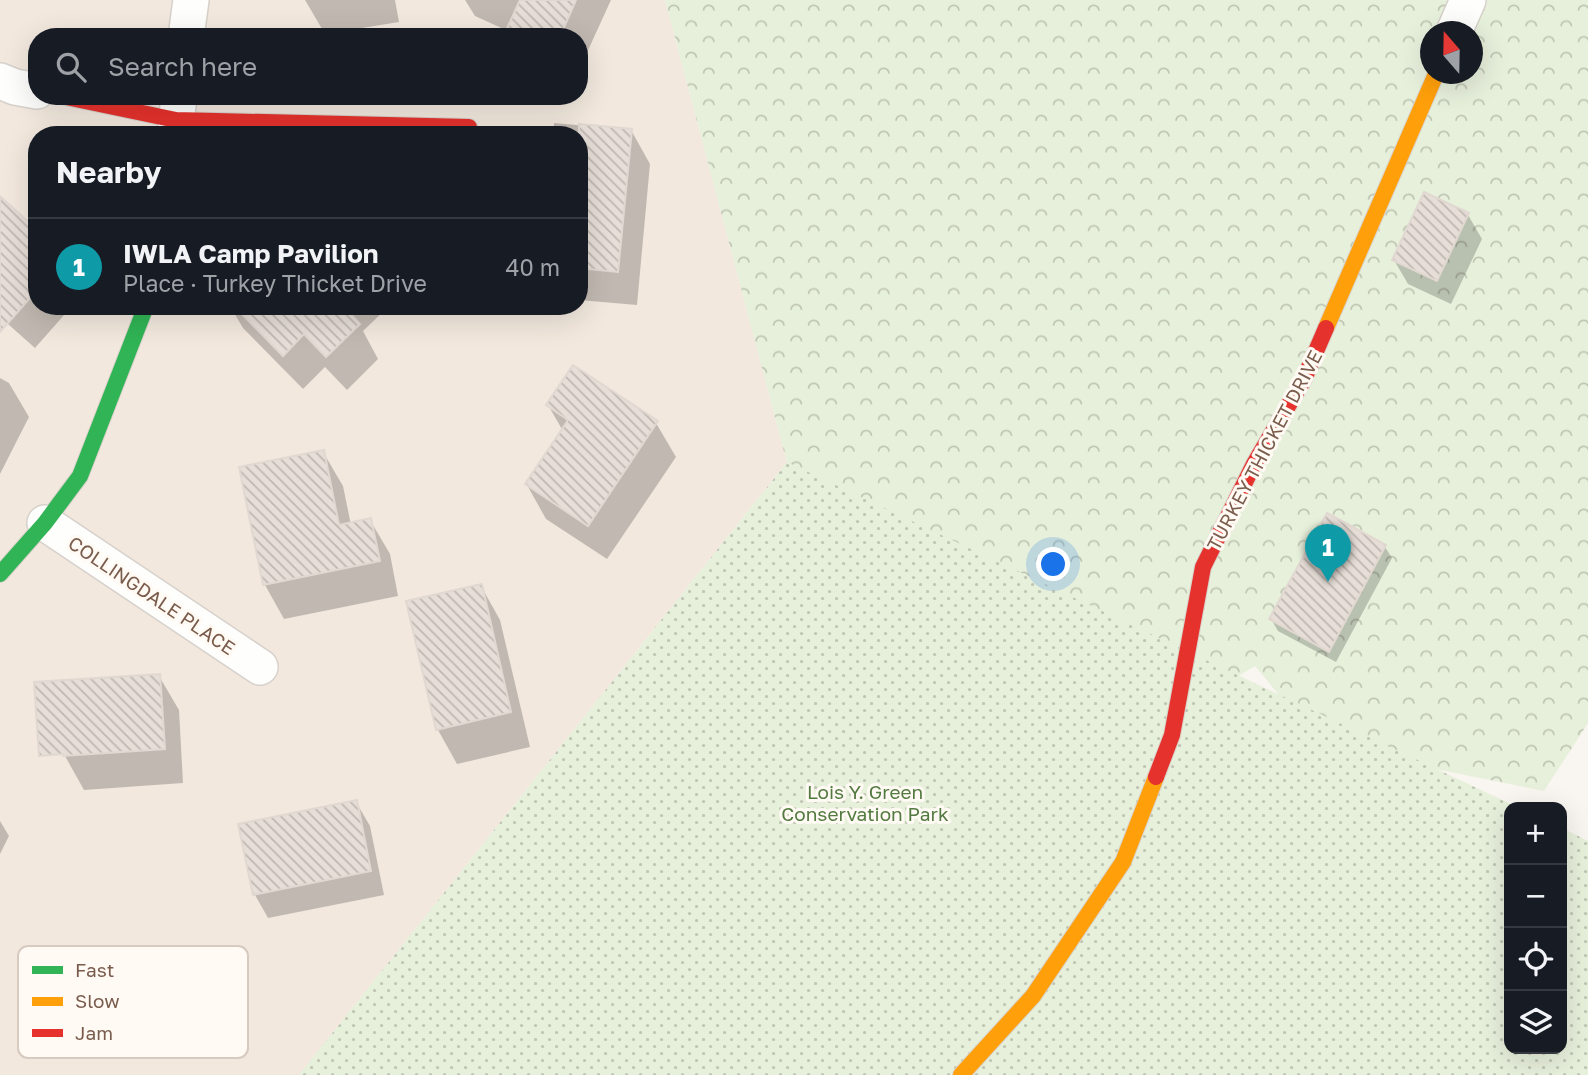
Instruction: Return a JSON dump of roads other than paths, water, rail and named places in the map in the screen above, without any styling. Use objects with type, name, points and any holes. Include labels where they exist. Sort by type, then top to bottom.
[{"type":"street","points":[[188,28],[191,0]]},
{"type":"street","points":[[1459,21],[1468,0]]},
{"type":"street","points":[[0,81],[28,89]]},
{"type":"street","name":"TURKEY THICKET DRIVE","points":[[961,1075],[1033,996],[1123,862],[1172,736],[1203,567],[1254,464],[1304,379],[1432,84]]},
{"type":"street","points":[[111,105],[177,117],[440,126]]},
{"type":"street","points":[[0,574],[45,523],[80,476],[143,315]]},
{"type":"street","name":"COLLINGDALE PLACE","points":[[45,523],[260,667]]},
{"type":"place","name":"IWLA Camp Pavilion","points":[[1328,582]]},
{"type":"park label","name":"Lois Y. Green Conservation Park","points":[[865,802]]}]
